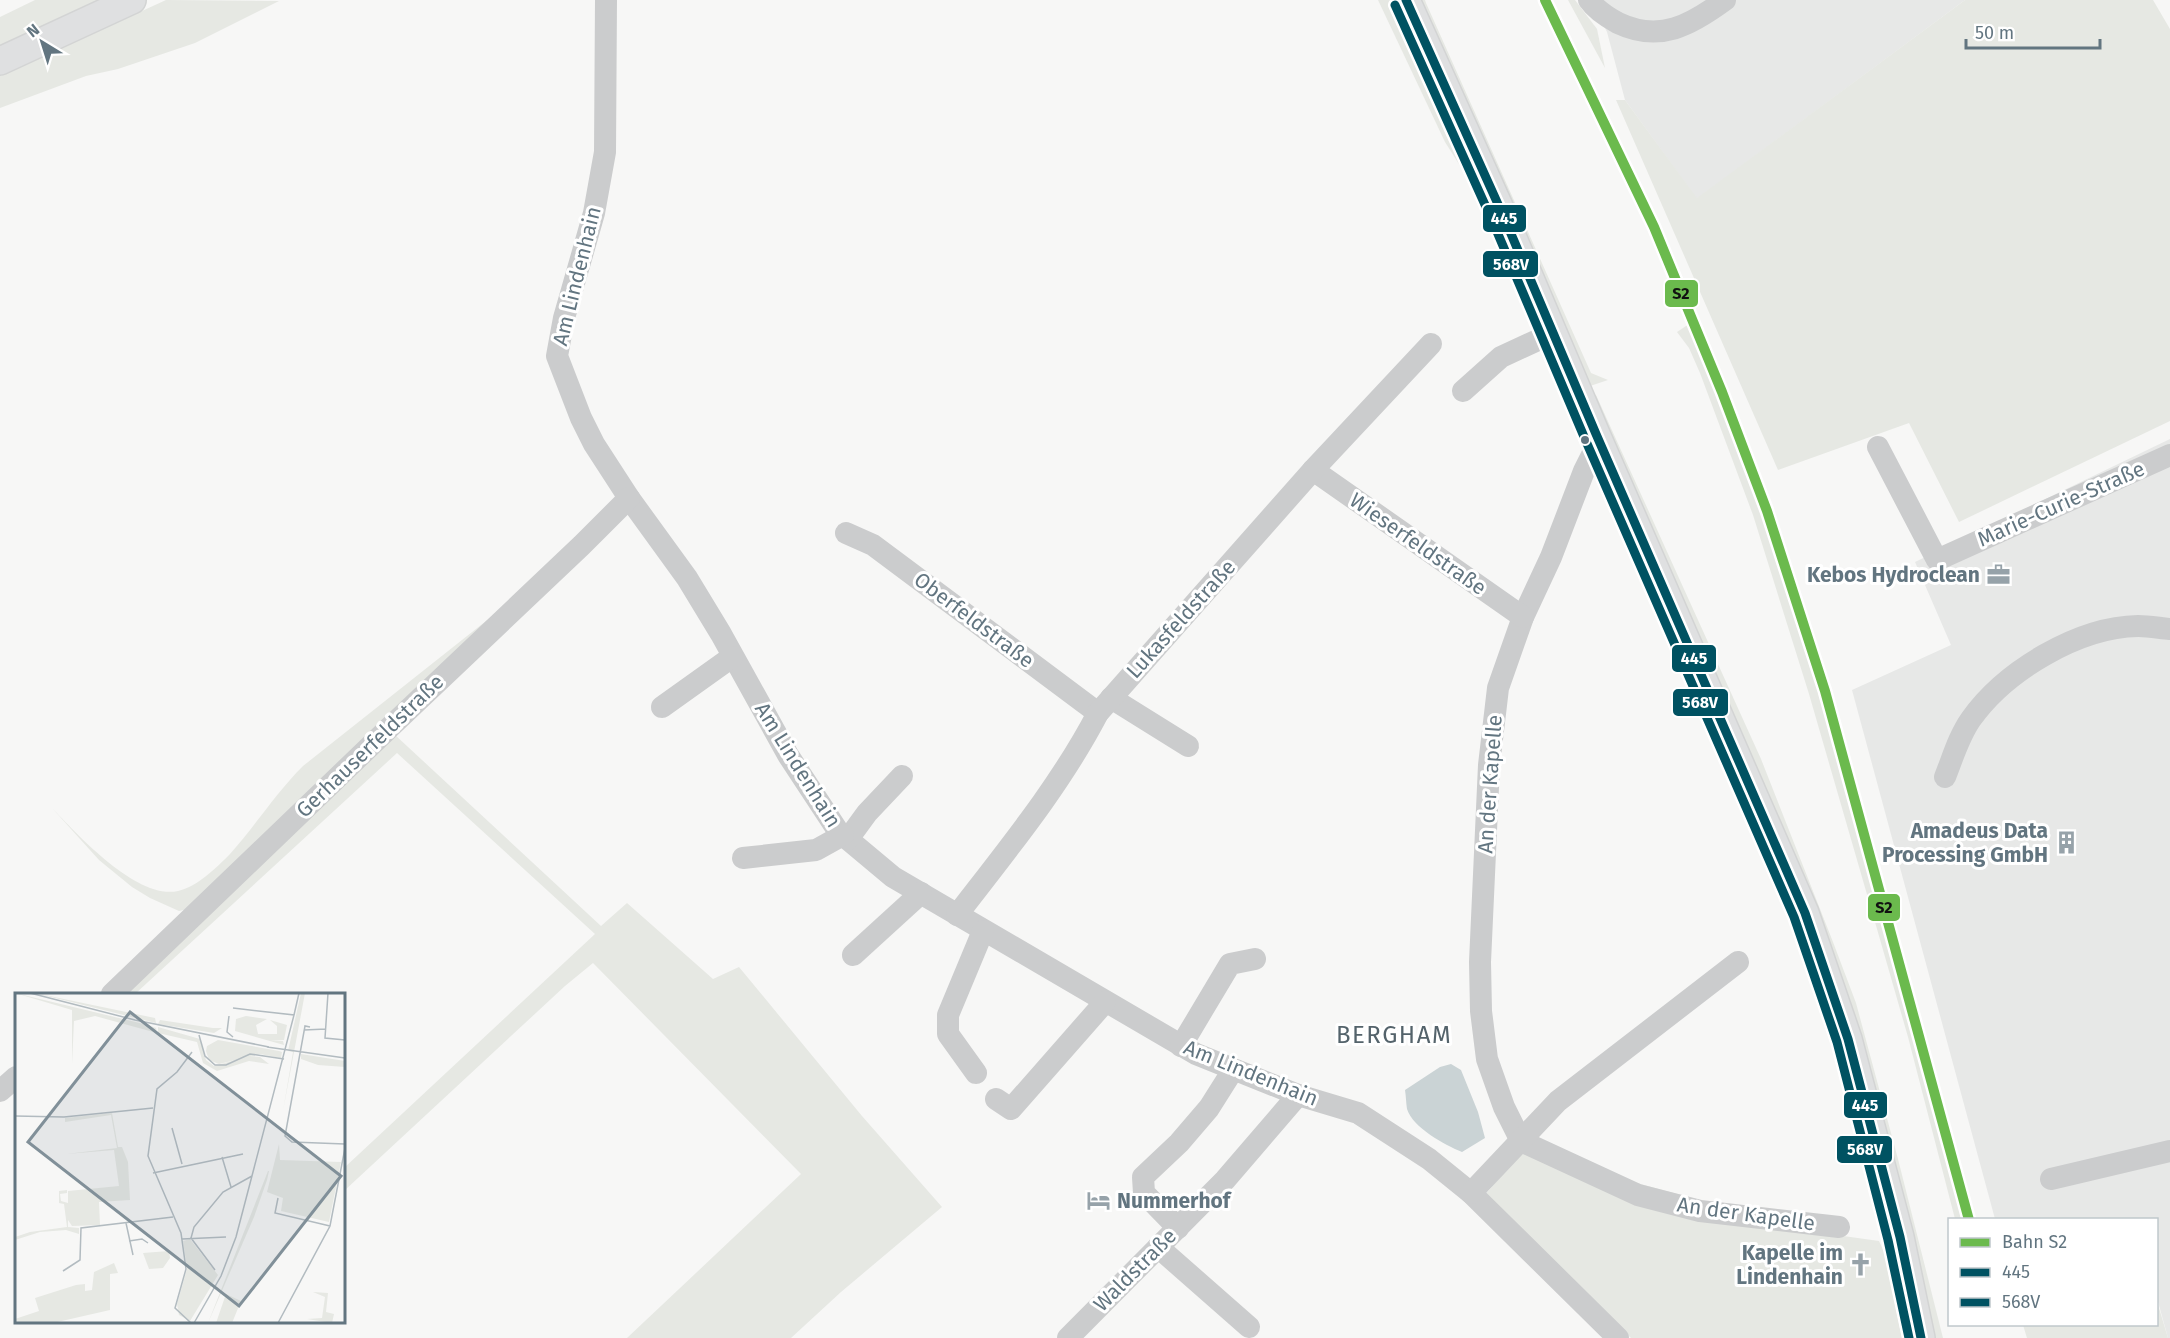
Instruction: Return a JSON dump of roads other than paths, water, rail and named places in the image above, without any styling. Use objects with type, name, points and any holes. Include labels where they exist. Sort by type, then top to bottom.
[{"type":"main road","points":[[0,61],[132,0]]},
{"type":"main road","points":[[1407,3],[1506,222],[1805,913],[1848,1039],[1900,1237],[1921,1338]]},
{"type":"street","name":"Am Lindenhain","points":[[606,0],[605,152],[594,213],[564,318],[557,356],[581,418],[594,444],[628,498],[687,578],[788,755],[846,837],[893,877],[1181,1046],[1233,1070],[1298,1095],[1358,1113],[1429,1159],[1471,1193],[1618,1338]]},
{"type":"street","points":[[1589,0],[1609,18],[1636,29],[1656,32],[1688,24],[1725,0]]},
{"type":"street","points":[[1463,391],[1501,357],[1553,333]]},
{"type":"street","name":"Lukasfeldstraße","points":[[957,915],[1032,818],[1104,706],[1313,470],[1431,344]]},
{"type":"street","name":"An der Kapelle","points":[[1599,441],[1584,471],[1551,557],[1509,650],[1498,687],[1488,771],[1480,962],[1481,1011],[1488,1059],[1504,1107],[1521,1141],[1638,1195],[1700,1211],[1839,1227]]},
{"type":"street","name":"Marie-Curie-Straße","points":[[1878,447],[1937,560],[2170,455]]},
{"type":"street","name":"Wieserfeldstraße","points":[[1313,470],[1523,617]]},
{"type":"street","name":"Gerhauserfeldstraße","points":[[113,993],[582,545],[628,498]]},
{"type":"street","name":"Oberfeldstraße","points":[[846,533],[873,545],[1104,706],[1188,746]]},
{"type":"street","points":[[1945,777],[1960,736],[1971,719],[1990,696],[2043,656],[2075,641],[2103,632],[2137,626],[2170,629]]},
{"type":"street","points":[[662,707],[732,657]]},
{"type":"street","points":[[742,858],[805,852],[846,837],[902,776]]},
{"type":"street","points":[[853,955],[921,893]]},
{"type":"street","points":[[976,1073],[948,1034],[948,1015],[983,930]]},
{"type":"street","points":[[1181,1046],[1230,964],[1255,959]]},
{"type":"street","points":[[1471,1193],[1558,1101],[1738,962]]},
{"type":"street","points":[[996,1099],[1011,1109],[1105,1002]]},
{"type":"street","points":[[1178,1228],[1144,1193],[1143,1177],[1187,1134],[1209,1108],[1233,1070]]},
{"type":"street","points":[[0,1091],[15,1078]]},
{"type":"street","name":"Waldstraße","points":[[1068,1338],[1225,1180],[1298,1095]]},
{"type":"street","points":[[2050,1179],[2170,1151]]},
{"type":"street","points":[[1158,1247],[1249,1327]]},
{"type":"rail line","name":"S2","points":[[1545,0],[1654,227],[1722,392],[1767,511],[1825,691],[1968,1218]]},
{"type":"place","name":"Kebos Hydroclean","points":[[1998,575]]},
{"type":"place","name":"Amadeus Data Processing GmbH","points":[[2066,843]]},
{"type":"place","name":"Nummerhof","points":[[1099,1201]]},
{"type":"place","name":"Kapelle im Lindenhain","points":[[1861,1265]]},
{"type":"district","name":"BERGHAM","points":[[1394,1035]]}]
